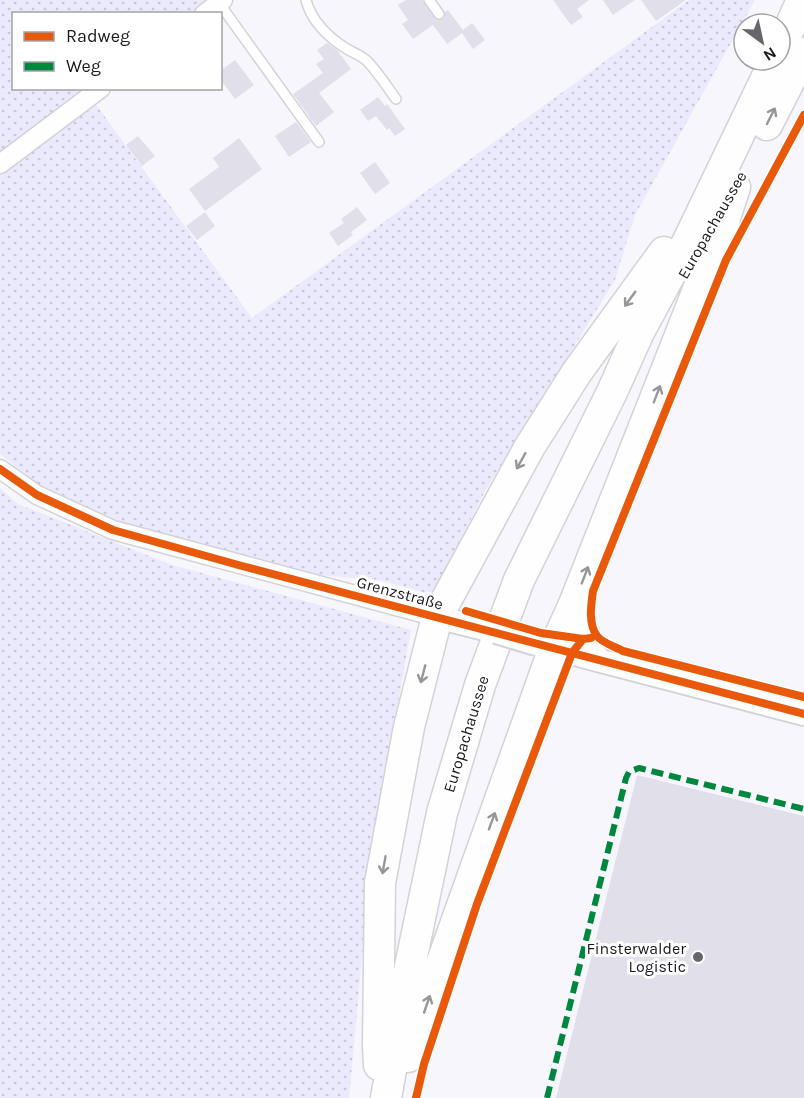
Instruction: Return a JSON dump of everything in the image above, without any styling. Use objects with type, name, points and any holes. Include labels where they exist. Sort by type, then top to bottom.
[{"type":"main road","points":[[792,22],[802,0]]},
{"type":"main road","name":"Europachaussee","points":[[388,1098],[425,889],[442,813],[480,685],[519,580],[612,392],[649,337],[725,186],[804,53]]},
{"type":"main road","name":"Europachaussee","points":[[725,186],[770,72]]},
{"type":"main road","points":[[388,1098],[412,1046],[545,646],[574,604],[717,238],[725,186]]},
{"type":"main road","points":[[382,1098],[378,1045],[381,884],[409,727],[449,620],[529,447],[577,372],[725,186]]},
{"type":"street","points":[[207,12],[221,1]]},
{"type":"street","points":[[0,164],[99,90]]},
{"type":"street","name":"Grenzstraße","points":[[0,469],[37,495],[113,530],[804,714]]},
{"type":"street","points":[[574,604],[583,639],[600,660]]},
{"type":"lane","points":[[306,0],[309,12],[316,21],[337,42],[370,63],[396,99]]},
{"type":"lane","points":[[429,0],[438,14]]},
{"type":"lane","points":[[221,1],[319,142]]},
{"type":"shaded area","points":[[0,0],[213,0],[196,12],[12,12],[12,90],[93,90],[0,158]]},
{"type":"shaded area","points":[[689,0],[755,0],[748,12],[732,12],[732,41],[635,215],[615,280],[484,493],[433,595],[379,580],[319,575],[121,523],[38,484],[0,454],[0,168],[94,102],[252,318]]},
{"type":"shaded area","points":[[0,488],[18,504],[172,565],[411,630],[372,850],[349,1098],[0,1098]]},
{"type":"building","points":[[406,0],[422,0],[437,20],[443,19],[448,10],[463,30],[472,23],[485,40],[473,49],[462,33],[447,44],[433,25],[413,39],[402,24],[408,20],[398,5]]},
{"type":"building","points":[[553,0],[589,0],[577,9],[583,17],[571,25]]},
{"type":"building","points":[[603,0],[635,0],[613,15]]},
{"type":"building","points":[[641,0],[686,0],[656,21]]},
{"type":"building","points":[[327,43],[338,51],[351,69],[319,93],[334,112],[316,126],[293,94],[323,73],[316,64],[324,59],[317,50]]},
{"type":"building","points":[[235,60],[254,85],[235,99],[222,82],[222,70]]},
{"type":"building","points":[[378,97],[385,106],[387,104],[405,129],[395,136],[376,116],[368,121],[360,110]]},
{"type":"building","points":[[296,122],[311,142],[289,157],[275,136]]},
{"type":"building","points":[[138,136],[155,156],[142,166],[126,145]]},
{"type":"building","points":[[239,138],[262,169],[205,211],[189,189],[219,167],[213,158]]},
{"type":"building","points":[[375,162],[390,183],[375,194],[360,173]]},
{"type":"building","points":[[357,207],[367,220],[351,232],[345,224],[353,235],[338,246],[329,233],[344,223],[341,219]]},
{"type":"building","points":[[205,212],[215,226],[197,240],[186,226]]},
{"type":"building","name":"Finsterwalder Logistic","points":[[637,775],[804,816],[804,1098],[556,1098]]},
{"type":"marked path","points":[[547,1098],[629,772],[639,768],[804,809]]},
{"type":"cycle path","points":[[804,115],[726,260],[593,591],[591,614],[592,626],[597,636],[623,651],[804,697]]},
{"type":"cycle path","points":[[0,469],[37,495],[113,530],[804,714]]},
{"type":"cycle path","points":[[466,611],[541,633],[591,638]]},
{"type":"cycle path","points":[[416,1098],[424,1064],[477,904],[572,653],[583,639]]},
{"type":"place","name":"Finsterwalder Logistic","points":[[698,957]]}]
